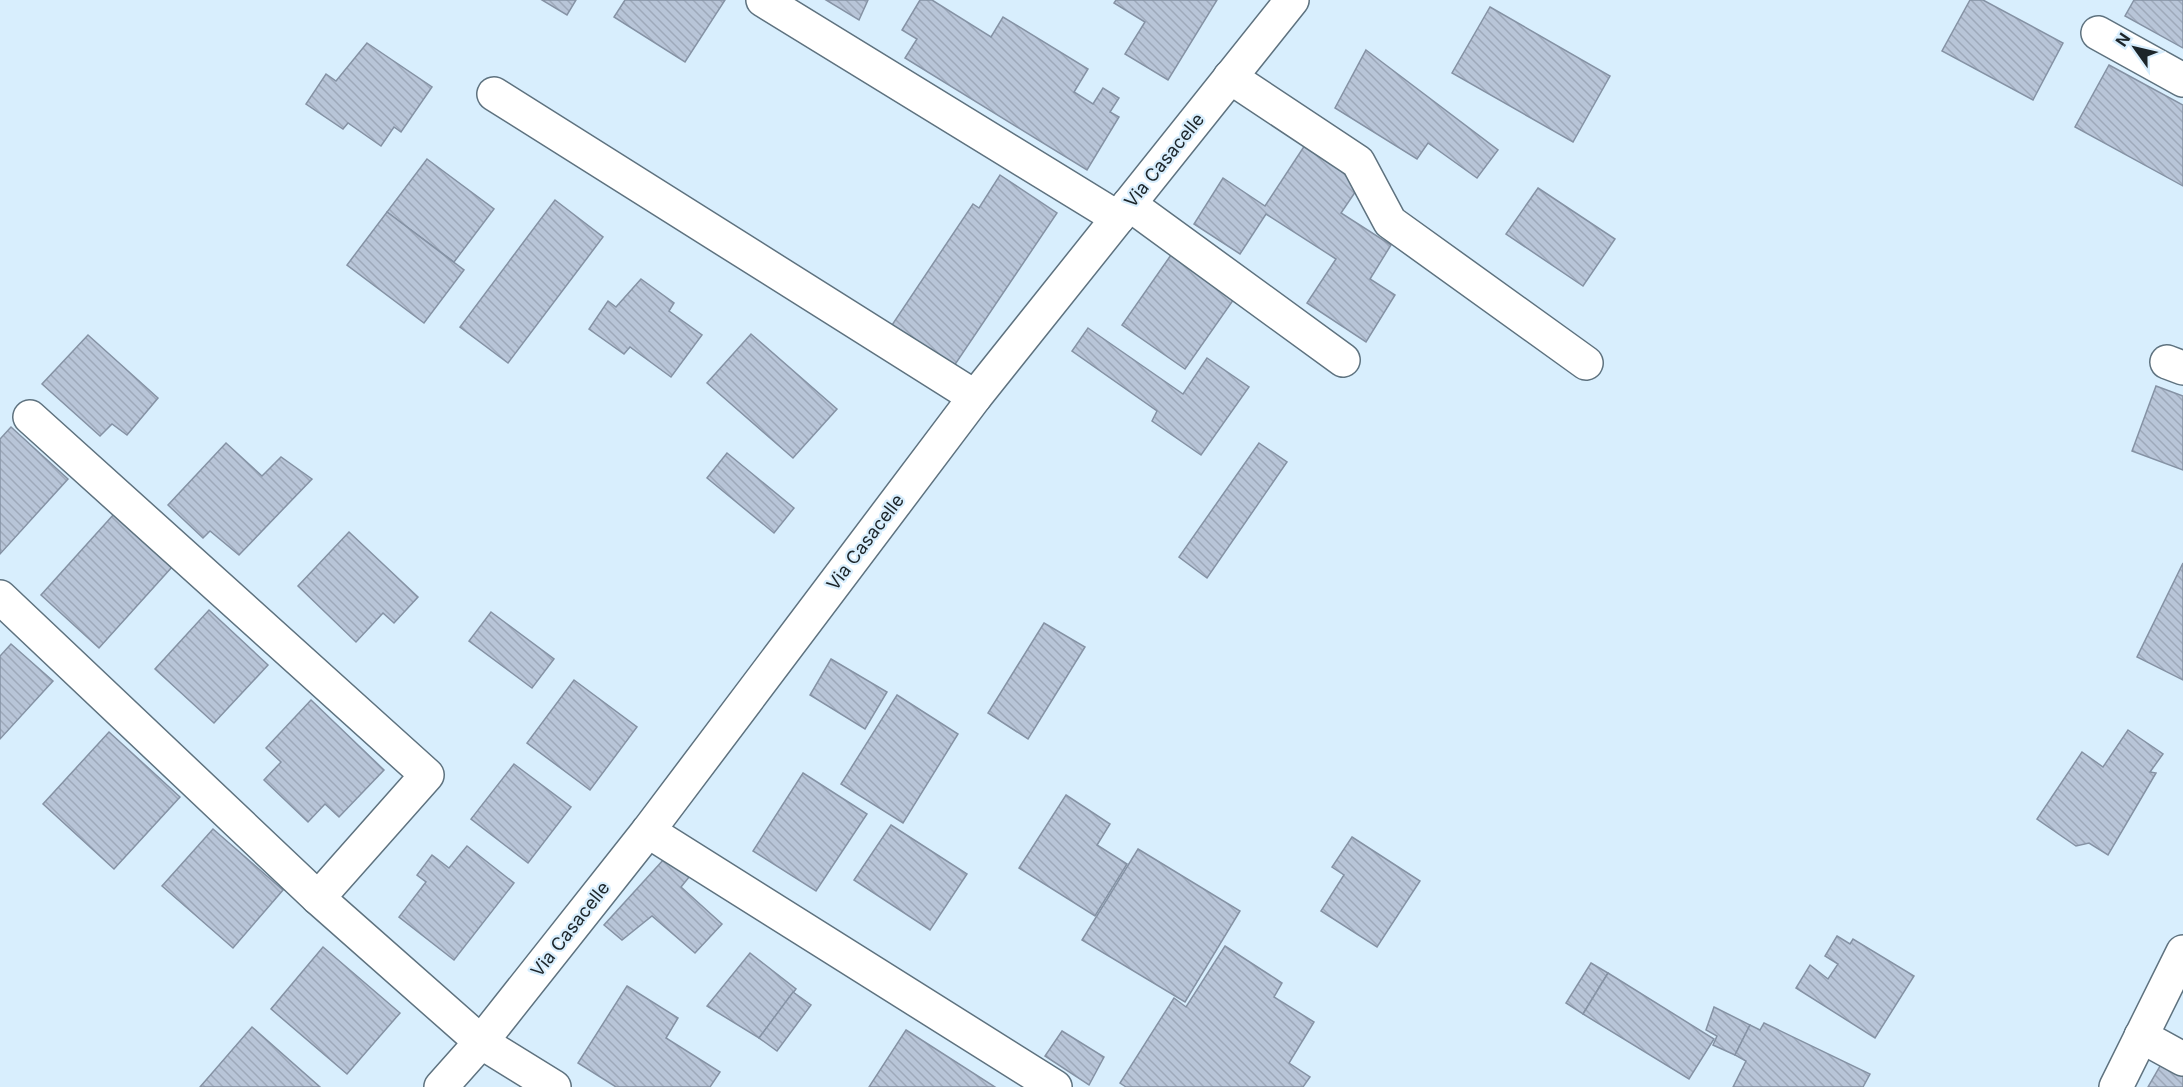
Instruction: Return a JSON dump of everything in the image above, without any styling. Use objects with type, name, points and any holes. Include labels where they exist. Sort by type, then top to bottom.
[{"type":"street","points":[[762,0],[1123,211],[1343,360]]},
{"type":"street","name":"Via Casacelle","points":[[441,1087],[481,1042],[648,831],[975,397],[1292,0]]},
{"type":"street","points":[[2098,33],[2183,80]]},
{"type":"street","points":[[1230,77],[1358,162],[1390,222],[1587,363]]},
{"type":"street","points":[[494,94],[975,397]]},
{"type":"street","points":[[30,417],[427,775],[318,898]]},
{"type":"street","points":[[0,597],[318,898],[481,1042],[554,1087]]},
{"type":"street","points":[[648,831],[1055,1087]]},
{"type":"street","points":[[2116,1087],[2183,952]]},
{"type":"street","points":[[2141,1036],[2183,1059]]},
{"type":"building","points":[[542,0],[576,0],[567,15]]},
{"type":"building","points":[[625,0],[725,0],[685,62],[614,17]]},
{"type":"building","points":[[826,0],[868,0],[859,20]]},
{"type":"building","points":[[920,0],[932,0],[991,37],[1003,17],[1088,69],[1074,92],[1093,104],[1103,88],[1119,98],[1110,112],[1119,117],[1087,170],[905,58],[917,39],[902,30]]},
{"type":"building","points":[[1116,0],[1217,0],[1168,80],[1125,54],[1145,22],[1114,3]]},
{"type":"building","points":[[1970,0],[1983,0],[2063,43],[2033,100],[1942,51]]},
{"type":"building","points":[[2134,0],[2183,0],[2183,48],[2125,16]]},
{"type":"building","points":[[1490,7],[1610,76],[1573,142],[1452,73]]},
{"type":"building","points":[[367,43],[432,87],[401,132],[394,127],[381,146],[348,123],[343,129],[306,104],[326,74],[336,81]]},
{"type":"building","points":[[1366,50],[1498,150],[1477,178],[1428,143],[1417,159],[1335,108]]},
{"type":"building","points":[[2109,65],[2183,105],[2183,186],[2075,127]]},
{"type":"building","points":[[1305,145],[1362,182],[1341,213],[1391,245],[1370,279],[1395,295],[1366,342],[1307,303],[1336,259],[1266,214],[1240,254],[1194,224],[1223,178],[1265,206]]},
{"type":"building","points":[[427,159],[494,209],[454,262],[387,212]]},
{"type":"building","points":[[1000,175],[1057,213],[954,366],[892,325],[973,204],[979,208]]},
{"type":"building","points":[[1538,188],[1615,239],[1583,286],[1506,234]]},
{"type":"building","points":[[555,200],[603,237],[508,363],[460,327]]},
{"type":"building","points":[[387,212],[464,270],[424,323],[347,265]]},
{"type":"building","points":[[1171,255],[1234,299],[1185,369],[1122,325]]},
{"type":"building","points":[[641,279],[674,303],[669,311],[702,335],[671,377],[630,347],[624,354],[589,329],[608,301],[616,307]]},
{"type":"building","points":[[1088,328],[1183,394],[1207,358],[1249,387],[1201,455],[1152,421],[1157,411],[1072,351]]},
{"type":"building","points":[[751,334],[837,409],[793,458],[707,383]]},
{"type":"building","points":[[88,335],[158,398],[127,435],[112,424],[100,436],[42,384]]},
{"type":"building","points":[[2156,386],[2183,396],[2183,470],[2132,451]]},
{"type":"building","points":[[11,427],[68,479],[0,554],[0,439]]},
{"type":"building","points":[[226,443],[262,476],[281,457],[312,479],[239,555],[210,531],[203,538],[168,505]]},
{"type":"building","points":[[1259,443],[1287,462],[1207,578],[1179,557]]},
{"type":"building","points":[[727,453],[794,508],[774,533],[707,478]]},
{"type":"building","points":[[114,514],[172,567],[99,648],[41,595]]},
{"type":"building","points":[[349,532],[418,597],[394,623],[383,613],[356,642],[298,586]]},
{"type":"building","points":[[2183,563],[2183,680],[2137,657]]},
{"type":"building","points":[[209,610],[268,665],[214,723],[155,669]]},
{"type":"building","points":[[491,612],[554,659],[532,688],[469,641]]},
{"type":"building","points":[[1044,623],[1085,647],[1028,739],[988,713]]},
{"type":"building","points":[[11,644],[53,681],[0,739],[0,656]]},
{"type":"building","points":[[831,659],[887,692],[865,729],[810,695]]},
{"type":"building","points":[[574,680],[637,727],[590,790],[527,743]]},
{"type":"building","points":[[897,695],[958,734],[903,823],[841,784]]},
{"type":"building","points":[[311,700],[384,770],[339,817],[325,804],[308,822],[264,780],[281,762],[266,748]]},
{"type":"building","points":[[2128,730],[2163,754],[2150,772],[2156,773],[2108,855],[2089,843],[2076,846],[2037,819],[2082,752],[2103,767]]},
{"type":"building","points":[[109,732],[180,797],[114,869],[43,804]]},
{"type":"building","points":[[514,764],[571,807],[528,863],[471,819]]},
{"type":"building","points":[[803,773],[867,814],[816,891],[753,851]]},
{"type":"building","points":[[1066,795],[1110,824],[1097,845],[1127,864],[1095,916],[1019,868]]},
{"type":"building","points":[[891,825],[967,874],[930,930],[854,880]]},
{"type":"building","points":[[213,829],[283,890],[233,948],[162,886]]},
{"type":"building","points":[[1352,837],[1420,881],[1377,947],[1321,911],[1344,875],[1332,867]]},
{"type":"building","points":[[467,846],[514,883],[454,960],[399,917],[426,882],[417,875],[432,855],[449,868]]},
{"type":"building","points":[[1138,849],[1240,911],[1185,1002],[1082,940]]},
{"type":"building","points":[[665,858],[690,876],[681,887],[722,924],[695,953],[652,916],[622,940],[604,925]]},
{"type":"building","points":[[1837,936],[1850,944],[1853,939],[1914,976],[1875,1038],[1796,988],[1810,965],[1828,979],[1838,964],[1825,956]]},
{"type":"building","points":[[1225,946],[1282,983],[1274,997],[1314,1022],[1289,1063],[1310,1077],[1303,1087],[1126,1087],[1120,1083],[1174,998],[1186,1007]]},
{"type":"building","points":[[323,947],[400,1013],[347,1074],[271,1009]]},
{"type":"building","points":[[750,953],[796,989],[759,1038],[707,1006]]},
{"type":"building","points":[[1591,963],[1608,973],[1583,1014],[1566,1003]]},
{"type":"building","points":[[1608,973],[1714,1039],[1689,1079],[1583,1014]]},
{"type":"building","points":[[627,986],[678,1018],[666,1038],[720,1072],[710,1087],[616,1087],[578,1063]]},
{"type":"building","points":[[793,992],[811,1005],[777,1051],[759,1038]]},
{"type":"building","points":[[1714,1007],[1750,1025],[1735,1055],[1713,1045],[1717,1036],[1706,1030]]},
{"type":"building","points":[[1764,1023],[1870,1074],[1863,1087],[1733,1087],[1746,1061],[1735,1055],[1750,1025],[1760,1030]]},
{"type":"building","points":[[252,1027],[320,1087],[200,1087]]},
{"type":"building","points":[[906,1030],[995,1087],[869,1087]]},
{"type":"building","points":[[1062,1031],[1104,1057],[1089,1085],[1045,1056]]},
{"type":"building","points":[[2167,1054],[2183,1063],[2183,1087],[2148,1087]]}]
